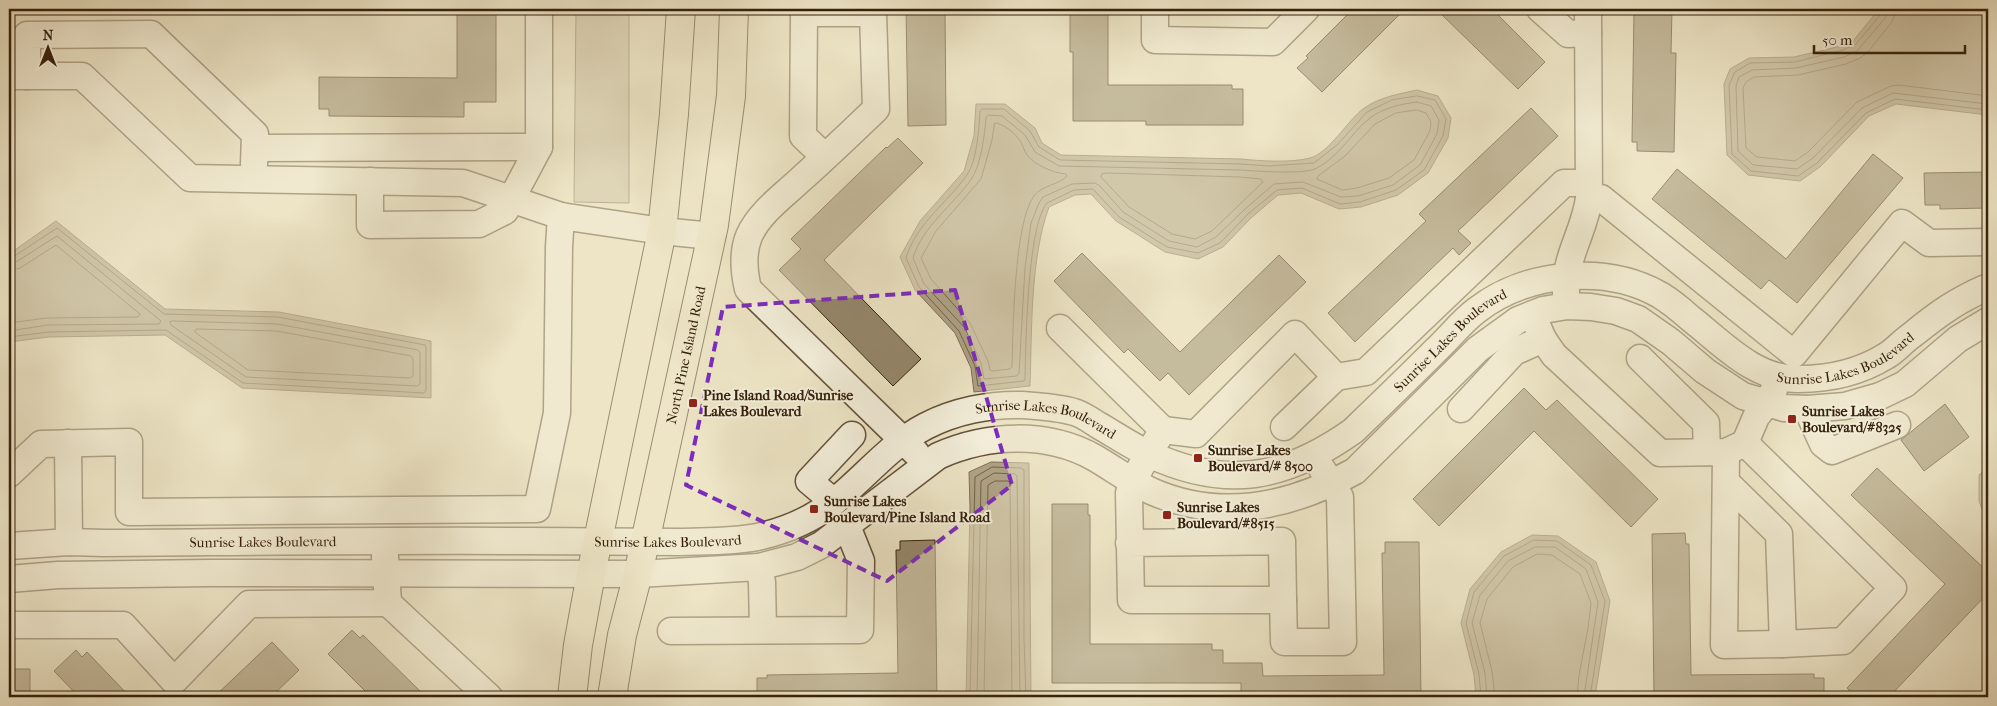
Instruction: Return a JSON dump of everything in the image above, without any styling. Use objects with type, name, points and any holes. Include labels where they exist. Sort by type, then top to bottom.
[{"type":"main road","points":[[572,697],[578,645],[591,574],[662,231],[674,114],[681,9]]},
{"type":"main road","name":"North Pine Island Road","points":[[612,697],[622,635],[638,574],[712,236],[731,96],[734,9]]},
{"type":"street","points":[[370,182],[370,225],[479,224],[505,211],[539,147],[539,9]]},
{"type":"street","points":[[1155,9],[1155,40],[1273,42],[1306,9]]},
{"type":"street","points":[[1540,9],[1568,34],[1588,21]]},
{"type":"street","points":[[825,157],[803,136],[804,13],[873,13],[876,109],[825,157],[765,213],[750,236],[745,256],[745,274],[748,289],[927,464]]},
{"type":"street","points":[[1567,306],[1565,277],[1576,239],[1587,214],[1588,21]]},
{"type":"street","points":[[254,180],[255,134],[151,34],[27,35],[18,76],[82,76],[190,178],[254,180],[463,183],[561,216],[662,231],[712,236]]},
{"type":"street","points":[[255,148],[539,147]]},
{"type":"street","points":[[1284,427],[1336,377],[1366,372],[1564,183],[1588,190],[1601,198],[1794,354]]},
{"type":"street","points":[[9,474],[41,444],[129,442],[129,512],[537,508],[557,413],[561,216]]},
{"type":"street","points":[[1640,358],[1706,423],[1726,449],[1893,588],[1843,640],[1724,645],[1726,449],[1766,404],[1794,354],[1902,223],[1929,243],[1988,242]]},
{"type":"street","name":"Sunrise Lakes Boulevard","points":[[9,546],[69,542],[384,540],[645,542],[737,540],[759,537],[814,516],[834,502],[891,451],[924,427],[981,407],[1022,405],[1076,412],[1148,454],[1179,466],[1224,477],[1248,476],[1279,470],[1314,456],[1353,431],[1477,310],[1504,293],[1533,283],[1565,277],[1588,276],[1634,284],[1660,295],[1690,317],[1733,354],[1757,368],[1780,378],[1799,379],[1844,374],[1871,364],[1888,355],[1910,336],[1961,299],[1988,287]]},
{"type":"street","points":[[1520,287],[1543,339],[1554,355],[1660,453],[1726,449]]},
{"type":"street","name":"Sunrise Lakes Boulevard","points":[[9,579],[68,575],[638,574],[759,568],[797,557],[821,545],[938,456],[960,446],[985,440],[1022,438],[1059,444],[1094,457],[1152,491],[1194,504],[1223,508],[1247,508],[1296,498],[1332,484],[1355,471],[1478,349],[1500,331],[1532,314],[1567,306],[1616,311],[1638,318],[1672,342],[1713,376],[1743,396],[1784,408],[1807,409],[1845,406],[1880,396],[1905,384],[1958,339],[1988,321]]},
{"type":"street","points":[[1060,328],[1164,430],[1196,434],[1295,334],[1336,377]]},
{"type":"street","points":[[1461,409],[1514,352],[1543,339]]},
{"type":"street","points":[[1807,409],[1823,444],[1832,451],[1897,425]]},
{"type":"street","points":[[1164,430],[1148,454],[1133,481],[1129,493],[1131,600],[1283,600]]},
{"type":"street","points":[[834,502],[809,481],[852,435]]},
{"type":"street","points":[[68,443],[69,542]]},
{"type":"street","points":[[1129,543],[1282,541],[1284,642],[1343,642],[1340,498],[1314,456]]},
{"type":"street","points":[[1726,482],[1780,534],[1783,644]]},
{"type":"street","points":[[383,510],[388,603],[489,697]]},
{"type":"street","points":[[672,631],[860,630],[861,562],[847,526]]},
{"type":"street","points":[[759,568],[762,582],[763,630]]},
{"type":"street","points":[[9,625],[123,625],[174,681],[249,604],[388,603]]},
{"type":"highlighted area","points":[[955,290],[1012,485],[887,581],[686,485],[723,307]]},
{"type":"shaded area","points":[[576,9],[629,9],[629,203],[574,202]]},
{"type":"water","points":[[1879,9],[1988,9],[1988,115],[1896,104],[1869,116],[1820,167],[1800,181],[1748,175],[1727,155],[1724,84],[1730,69],[1749,58],[1794,57],[1841,46],[1853,41]]},
{"type":"water","points":[[1417,90],[1438,96],[1451,118],[1448,138],[1428,173],[1398,195],[1361,207],[1339,209],[1301,193],[1278,195],[1251,218],[1223,247],[1198,259],[1165,252],[1116,221],[1091,194],[1075,195],[1049,207],[1038,249],[1035,272],[1030,386],[974,392],[971,368],[955,333],[915,290],[900,257],[920,221],[964,171],[974,136],[976,104],[1005,104],[1035,128],[1042,143],[1061,155],[1285,161],[1302,160],[1317,155],[1331,143],[1357,114],[1369,105],[1389,96]]},
{"type":"water","points":[[56,221],[165,309],[279,312],[431,341],[431,398],[242,388],[165,335],[49,337],[9,342],[9,254]]},
{"type":"water","points":[[991,462],[1029,463],[1031,697],[966,697],[969,472]]},
{"type":"water","points":[[1988,467],[1988,525],[1979,501],[1979,475]]},
{"type":"water","points":[[1532,535],[1558,536],[1596,562],[1610,601],[1595,697],[1476,697],[1474,675],[1461,623],[1470,589],[1501,552]]},
{"type":"building","points":[[457,9],[496,9],[496,102],[464,102],[464,117],[329,116],[329,109],[319,109],[319,77],[457,78]]},
{"type":"building","points":[[906,9],[945,9],[946,125],[908,126]]},
{"type":"building","points":[[1070,9],[1108,9],[1108,85],[1232,85],[1232,89],[1243,89],[1243,125],[1146,125],[1146,121],[1073,121],[1073,52],[1070,52]]},
{"type":"building","points":[[1353,9],[1405,9],[1322,92],[1297,68],[1308,58],[1306,56]]},
{"type":"building","points":[[1436,9],[1492,9],[1545,62],[1518,89]]},
{"type":"building","points":[[1634,9],[1672,9],[1671,53],[1676,53],[1674,152],[1637,151],[1637,142],[1632,142]]},
{"type":"building","points":[[1531,108],[1558,136],[1458,231],[1471,243],[1459,255],[1453,248],[1355,342],[1328,313],[1426,221],[1419,214]]},
{"type":"building","points":[[898,138],[923,163],[824,260],[921,359],[893,386],[779,270],[801,249],[791,239],[886,147]]},
{"type":"building","points":[[1873,154],[1903,178],[1797,303],[1769,280],[1761,289],[1652,199],[1677,169],[1786,259]]},
{"type":"building","points":[[1988,172],[1988,208],[1940,209],[1940,205],[1925,205],[1924,173]]},
{"type":"building","points":[[1082,253],[1180,352],[1279,255],[1306,282],[1189,395],[1168,373],[1160,381],[1128,349],[1124,353],[1054,281]]},
{"type":"building","points":[[1524,388],[1546,410],[1557,400],[1658,499],[1631,527],[1534,431],[1439,526],[1413,499]]},
{"type":"building","points":[[1945,404],[1969,437],[1924,471],[1901,440]]},
{"type":"building","points":[[1877,468],[1988,572],[1988,593],[1889,697],[1856,697],[1847,688],[1945,584],[1851,495]]},
{"type":"building","points":[[1052,504],[1088,504],[1088,515],[1090,515],[1090,644],[1212,644],[1212,650],[1223,650],[1223,663],[1262,663],[1263,676],[1384,675],[1382,553],[1385,553],[1385,542],[1419,542],[1421,697],[1241,697],[1241,683],[1052,683]]},
{"type":"building","points":[[1685,533],[1686,544],[1689,544],[1691,675],[1814,674],[1814,678],[1824,678],[1824,697],[1654,697],[1652,534]]},
{"type":"building","points":[[935,540],[937,697],[757,697],[757,678],[767,678],[767,675],[898,673],[896,550],[900,550],[900,541]]},
{"type":"building","points":[[352,630],[360,638],[363,635],[426,697],[371,697],[328,654]]},
{"type":"building","points":[[272,642],[299,670],[271,697],[214,697]]},
{"type":"building","points":[[76,650],[82,657],[87,652],[130,697],[79,697],[54,671]]},
{"type":"building","points":[[9,669],[30,669],[30,697],[9,697]]},
{"type":"place","name":"Pine Island Road/Sunrise Lakes Boulevard","points":[[693,403]]},
{"type":"place","name":"Sunrise Lakes Boulevard/#8325","points":[[1792,419]]},
{"type":"place","name":"Sunrise Lakes Boulevard/# 8500","points":[[1198,458]]},
{"type":"place","name":"Sunrise Lakes Boulevard/Pine Island Road","points":[[814,509]]},
{"type":"place","name":"Sunrise Lakes Boulevard/#8515","points":[[1167,515]]}]
